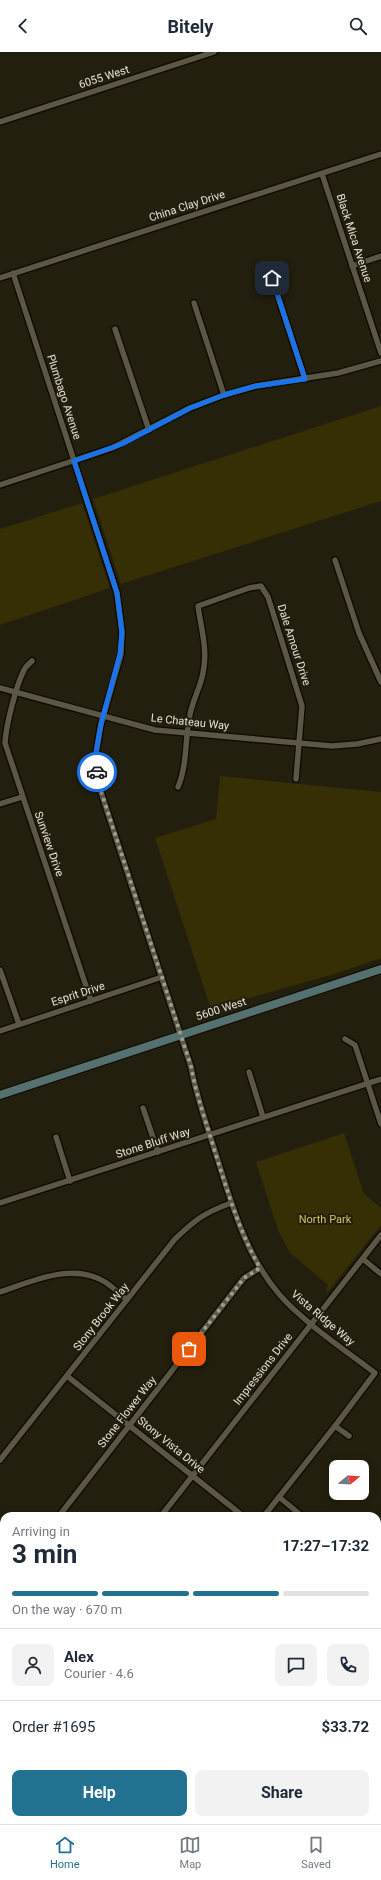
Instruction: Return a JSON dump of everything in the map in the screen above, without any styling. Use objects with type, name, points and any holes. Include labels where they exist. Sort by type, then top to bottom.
[{"type":"main road","name":"5600 West","points":[[0,1095],[180,1034],[381,969]]},
{"type":"street","name":"6055 West","points":[[0,122],[214,52]]},
{"type":"street","name":"China Clay Drive","points":[[0,278],[381,154]]},
{"type":"street","name":"Black Mica Avenue","points":[[322,174],[381,353]]},
{"type":"street","points":[[352,266],[381,256]]},
{"type":"street","name":"Plumbago Avenue","points":[[13,273],[117,593],[122,632],[120,654],[103,717],[96,753],[98,782],[180,1034]]},
{"type":"street","points":[[272,278],[305,379]]},
{"type":"street","points":[[194,303],[224,395]]},
{"type":"street","points":[[115,329],[148,430]]},
{"type":"street","points":[[0,485],[122,444],[190,408],[224,395],[256,386],[305,379],[350,370],[381,361]]},
{"type":"street","points":[[335,560],[361,639],[381,682]]},
{"type":"street","name":"Dale Amour Drive","points":[[187,733],[190,713],[203,672],[205,653],[198,606],[249,588],[261,586],[268,597],[299,694],[302,716],[296,779]]},
{"type":"street","name":"Sunview Drive","points":[[32,661],[24,670],[16,693],[6,734],[6,743],[22,797],[91,1001]]},
{"type":"street","name":"Le Chateau Way","points":[[0,688],[155,730],[344,746],[381,739]]},
{"type":"street","points":[[178,786],[183,775],[187,733]]},
{"type":"street","points":[[0,804],[22,797]]},
{"type":"street","points":[[0,970],[19,1024]]},
{"type":"street","name":"Esprit Drive","points":[[0,1031],[162,977]]},
{"type":"street","name":"Vista Ridge Way","points":[[180,1034],[231,1203],[246,1244],[260,1268],[280,1295],[311,1323],[375,1373],[267,1512]]},
{"type":"street","points":[[345,1039],[355,1045],[381,1124]]},
{"type":"street","points":[[249,1072],[263,1117]]},
{"type":"street","name":"Stone Bluff Way","points":[[0,1203],[381,1079]]},
{"type":"street","points":[[143,1108],[158,1152]]},
{"type":"street","points":[[56,1137],[70,1181]]},
{"type":"street","name":"Stony Brook Way","points":[[0,1460],[175,1239],[195,1220],[212,1210],[231,1203]]},
{"type":"street","name":"Impressions Drive","points":[[164,1512],[381,1235]]},
{"type":"street","points":[[363,1259],[381,1274]]},
{"type":"street","name":"Stone Flower Way","points":[[62,1512],[244,1278],[260,1268]]},
{"type":"street","points":[[0,1292],[47,1276],[80,1272],[105,1282],[127,1300]]},
{"type":"street","name":"Stony Vista Drive","points":[[67,1376],[238,1512]]},
{"type":"street","points":[[335,1426],[349,1436]]},
{"type":"street","points":[[279,1497],[297,1512]]},
{"type":"green space","points":[[381,406],[381,501],[121,584],[93,499]]},
{"type":"green space","points":[[82,503],[110,588],[0,625],[0,529]]},
{"type":"green space","points":[[220,776],[381,792],[381,958],[338,973],[211,1009],[155,838],[216,819]]},
{"type":"green space","name":"North Park","points":[[344,1133],[364,1194],[381,1208],[381,1225],[327,1293],[326,1288],[328,1285],[290,1253],[278,1230],[256,1162]]},
{"type":"way so far","points":[[97,772],[98,782],[191,1066],[195,1089],[231,1203],[246,1244],[260,1268],[244,1278],[189,1349]]},
{"type":"route","points":[[97,772],[96,753],[101,724],[116,675],[122,632],[117,593],[74,461],[131,440],[190,408],[209,400],[244,388],[305,379],[272,278]]}]
